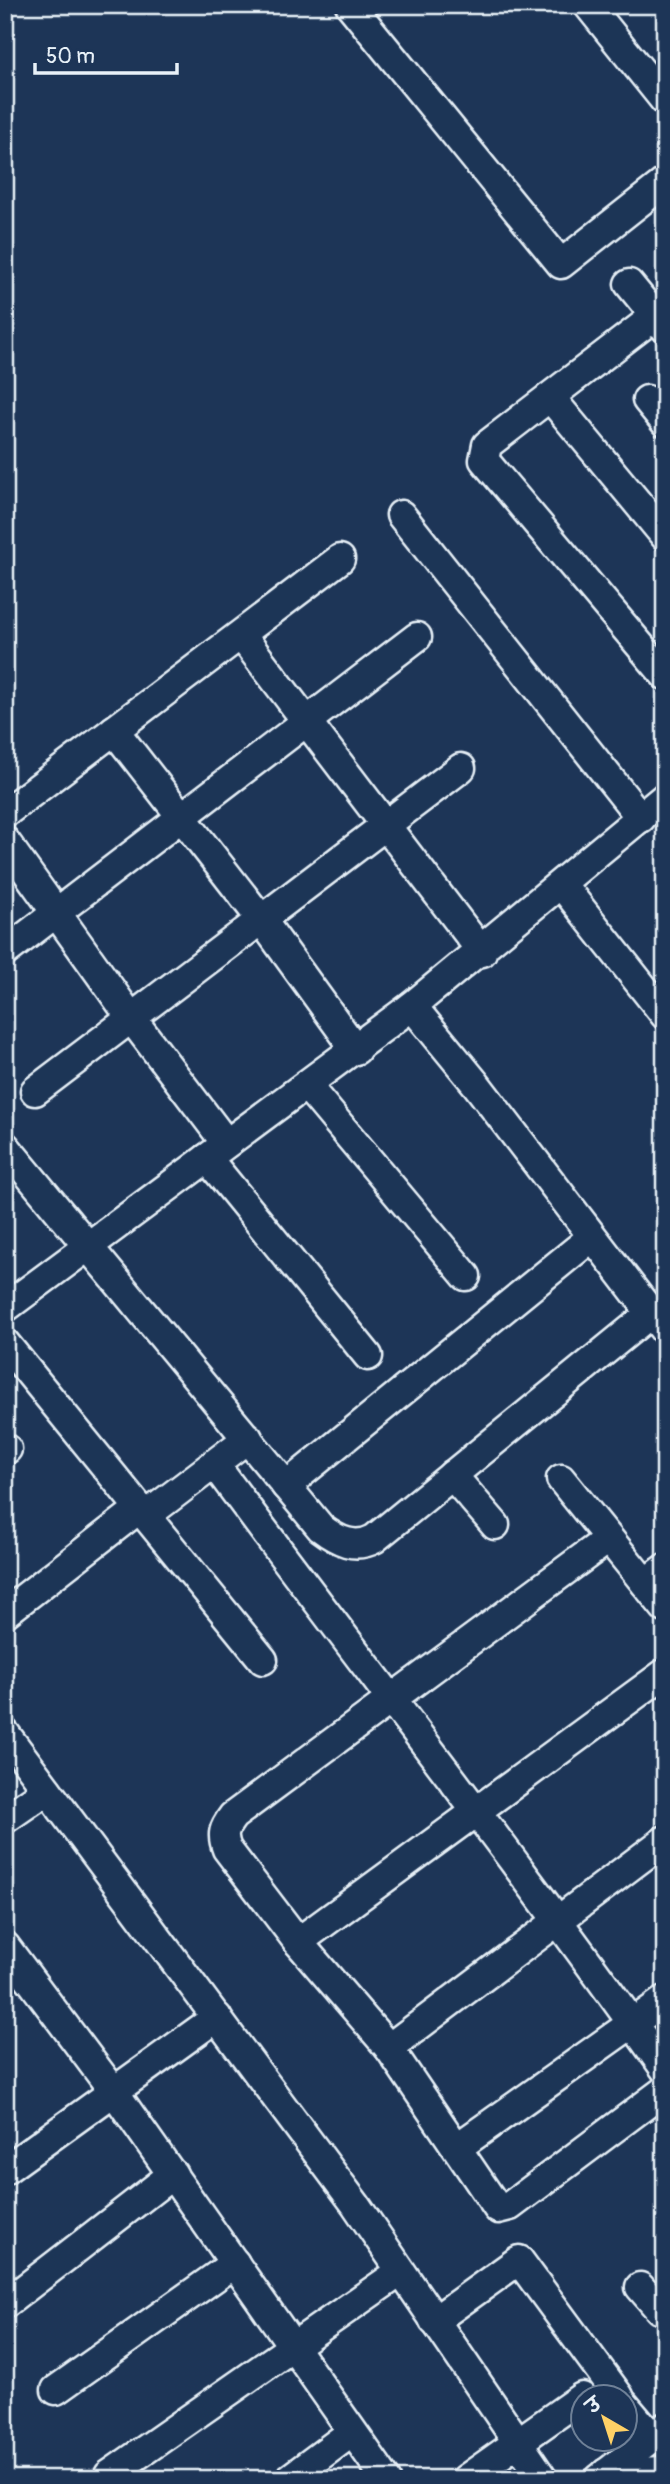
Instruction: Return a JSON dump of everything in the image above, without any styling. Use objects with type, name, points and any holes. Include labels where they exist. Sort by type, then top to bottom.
[{"type":"street","points":[[350,5],[561,264],[665,182]]},
{"type":"street","points":[[588,5],[665,101]]},
{"type":"street","points":[[652,304],[550,397],[487,445],[484,460],[665,674]]},
{"type":"street","points":[[550,397],[665,536]]},
{"type":"street","points":[[647,400],[665,422]]},
{"type":"street","points":[[401,515],[641,818]]},
{"type":"street","points":[[5,813],[340,559]]},
{"type":"street","points":[[241,635],[482,952]]},
{"type":"street","points":[[5,952],[417,637]]},
{"type":"street","points":[[114,730],[261,919],[356,1050]]},
{"type":"street","points":[[34,1091],[461,768]]},
{"type":"street","points":[[5,1308],[356,1050],[482,952],[665,797]]},
{"type":"street","points":[[5,841],[132,1019],[217,1151],[368,1356]]},
{"type":"street","points":[[562,885],[665,1015]]},
{"type":"street","points":[[5,1146],[286,1486],[330,1535],[363,1544],[374,1539],[452,1475],[658,1322],[412,1006]]},
{"type":"street","points":[[307,1086],[466,1276]]},
{"type":"street","points":[[286,1486],[592,1237]]},
{"type":"street","points":[[5,1343],[263,1660]]},
{"type":"street","points":[[5,1613],[144,1511],[215,1465],[248,1438]]},
{"type":"street","points":[[215,1465],[391,1702],[476,1810],[665,2069]]},
{"type":"street","points":[[452,1475],[495,1525]]},
{"type":"street","points":[[561,1479],[608,1539],[655,1576],[665,1608]]},
{"type":"street","points":[[608,1539],[391,1702],[233,1816],[222,1837],[227,1849],[298,1942],[389,2048],[458,2147],[494,2206],[504,2209],[665,2091]]},
{"type":"street","points":[[298,1942],[665,1672]]},
{"type":"street","points":[[5,1733],[356,2205],[543,2479]]},
{"type":"street","points":[[5,1819],[47,1790]]},
{"type":"street","points":[[389,2048],[665,1840]]},
{"type":"street","points":[[5,1946],[116,2093],[386,2479]]},
{"type":"street","points":[[458,2147],[665,2000]]},
{"type":"street","points":[[5,2170],[116,2093],[217,2017]]},
{"type":"street","points":[[5,2304],[173,2174]]},
{"type":"street","points":[[434,2321],[519,2260],[591,2382]]},
{"type":"street","points":[[56,2390],[235,2263]]},
{"type":"street","points":[[109,2475],[400,2272]]},
{"type":"street","points":[[640,2287],[659,2309],[665,2310]]},
{"type":"street","points":[[466,2479],[518,2441],[568,2411]]},
{"type":"street","points":[[603,2476],[658,2432],[638,2415]]},
{"type":"street","points":[[289,2479],[352,2432]]},
{"type":"street","points":[[603,2476],[665,2470]]}]
